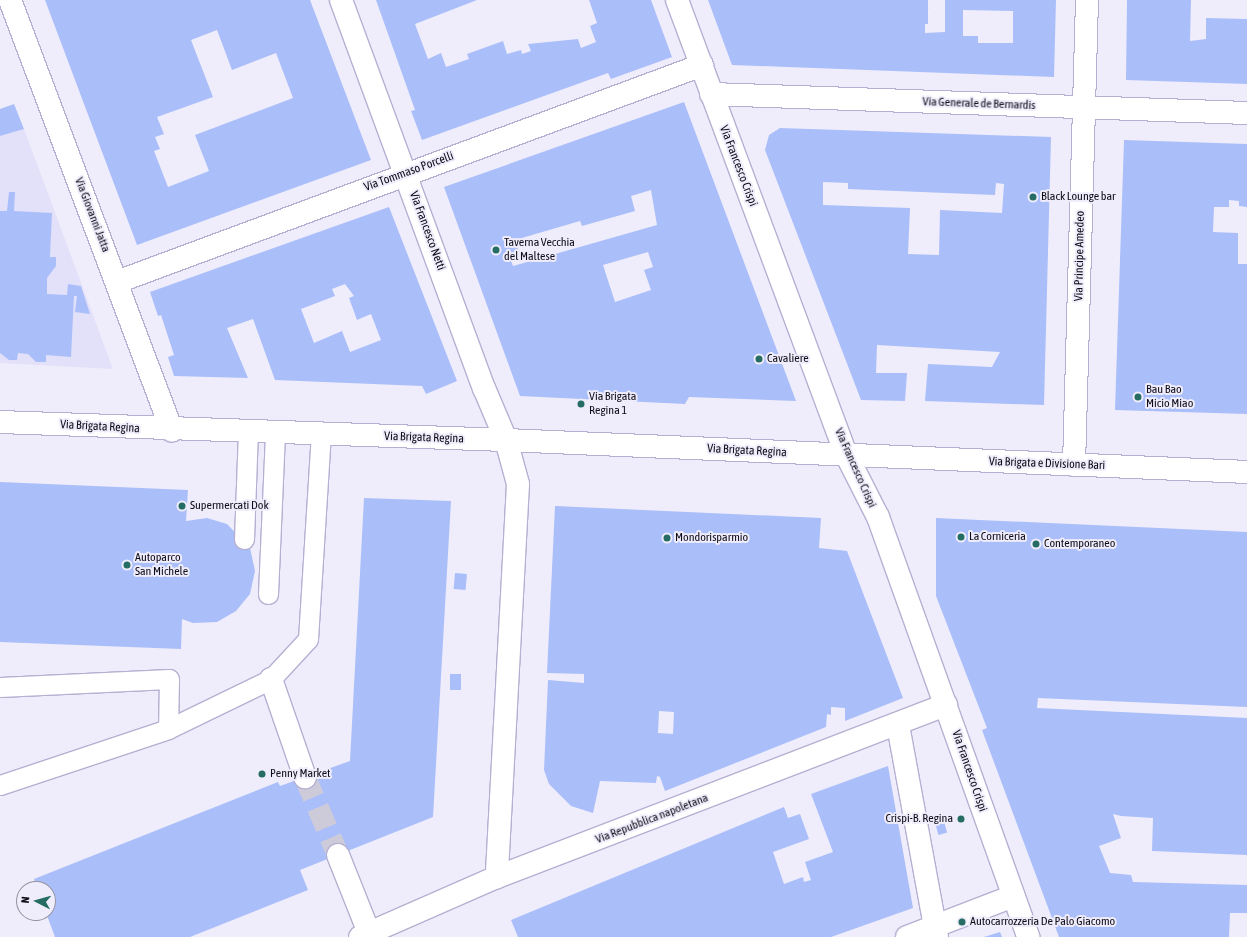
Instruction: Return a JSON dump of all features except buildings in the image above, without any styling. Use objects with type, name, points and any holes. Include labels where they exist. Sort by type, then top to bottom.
[{"type":"street","name":"Via Giovanni Jatta","points":[[10,0],[172,430]]},
{"type":"street","name":"Via Francesco Netti","points":[[341,0],[506,440],[518,484],[497,877]]},
{"type":"street","name":"Via Francesco Crispi","points":[[677,0],[847,456],[878,517],[1028,937]]},
{"type":"street","name":"Via Principe Amedeo","points":[[1074,465],[1087,0]]},
{"type":"street","name":"Via Tommaso Porcelli","points":[[117,282],[406,173],[702,65]]},
{"type":"street","name":"Via Generale de Bernardis","points":[[711,94],[1247,114]]},
{"type":"street","name":"Via Brigata Regina","points":[[0,422],[172,430],[506,440],[847,456]]},
{"type":"street","name":"Via Brigata e Divisione Bari","points":[[847,456],[1247,472]]},
{"type":"street","points":[[271,679],[305,777]]},
{"type":"street","name":"Via Repubblica napoletana","points":[[365,935],[497,877],[946,706]]},
{"type":"street","points":[[898,725],[937,932]]},
{"type":"street","points":[[338,855],[365,935]]},
{"type":"street","points":[[907,937],[937,932],[1013,896]]},
{"type":"lane","points":[[244,539],[248,432]]},
{"type":"lane","points":[[268,594],[276,433]]},
{"type":"lane","points":[[0,785],[168,729],[271,679],[308,639],[321,435]]},
{"type":"lane","points":[[0,687],[169,679],[168,729]]},
{"type":"shaded area","points":[[24,129],[113,369],[0,363],[0,136]]},
{"type":"tunnel","points":[[305,777],[338,855]]},
{"type":"place","name":"Black Lounge bar","points":[[1033,197]]},
{"type":"place","name":"Taverna Vecchia del Maltese","points":[[496,250]]},
{"type":"place","name":"Cavaliere","points":[[759,359]]},
{"type":"place","name":"Bau Bao Micio Miao","points":[[1138,397]]},
{"type":"place","name":"Via Brigata Regina 1","points":[[581,404]]},
{"type":"place","name":"Supermercati Dok","points":[[182,506]]},
{"type":"place","name":"La Corniceria","points":[[961,537]]},
{"type":"place","name":"Mondorisparmio","points":[[667,538]]},
{"type":"place","name":"Contemporaneo","points":[[1036,544]]},
{"type":"place","name":"Autoparco San Michele","points":[[127,565]]},
{"type":"place","name":"Penny Market","points":[[262,774]]},
{"type":"place","name":"Crispi-B. Regina","points":[[961,819]]},
{"type":"place","name":"Autocarrozzeria De Palo Giacomo","points":[[962,922]]}]
